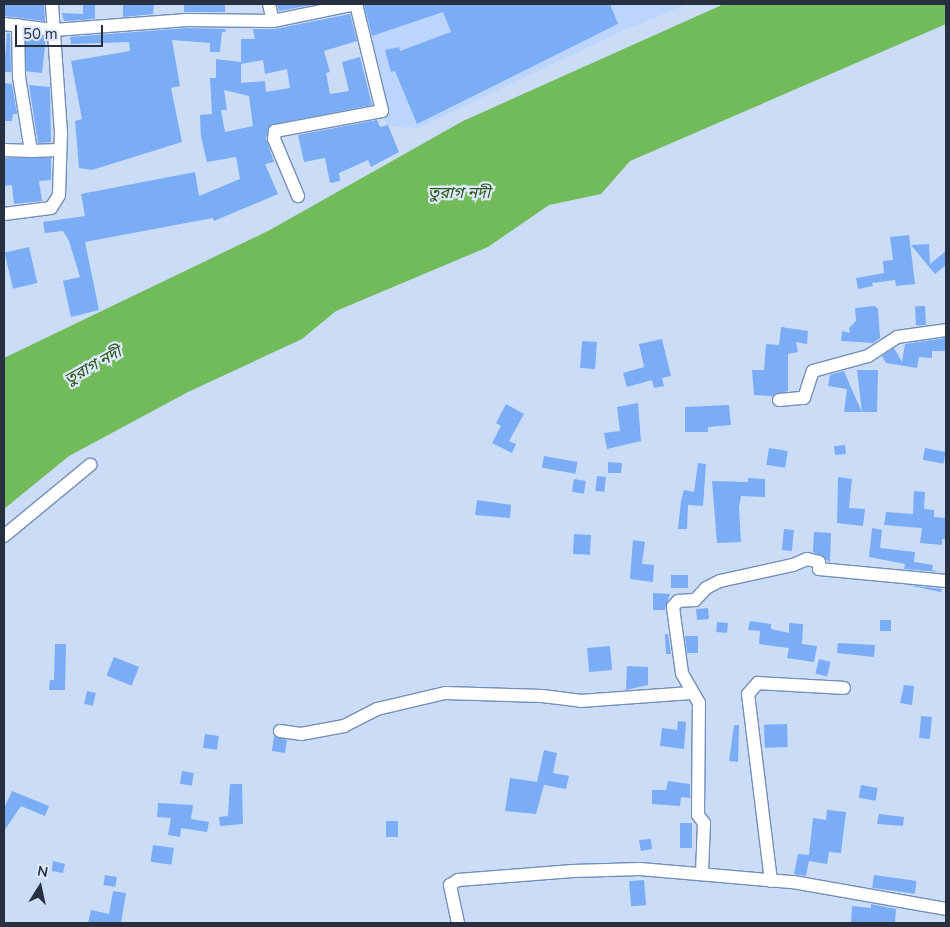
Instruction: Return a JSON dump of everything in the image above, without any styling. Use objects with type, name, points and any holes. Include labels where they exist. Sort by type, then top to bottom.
[{"type":"street","points":[[4,214],[52,208],[59,195],[61,133],[52,4]]},
{"type":"street","points":[[269,4],[273,22]]},
{"type":"street","points":[[4,24],[54,30],[187,20],[273,22],[356,4],[382,111],[275,131],[274,139],[298,196]]},
{"type":"street","points":[[18,25],[19,77],[31,151]]},
{"type":"street","points":[[4,150],[59,150]]},
{"type":"street","points":[[779,400],[804,398],[813,371],[868,356],[897,337],[946,330]]},
{"type":"street","points":[[4,536],[90,465]]},
{"type":"street","points":[[702,873],[704,823],[698,815],[699,703],[691,693],[682,672],[673,607],[678,601],[695,600],[713,584],[807,558],[819,562],[819,569],[946,581]]},
{"type":"street","points":[[771,881],[748,694],[758,683],[844,688]]},
{"type":"street","points":[[280,731],[301,734],[344,726],[377,709],[445,693],[542,696],[580,701],[691,693]]},
{"type":"street","points":[[458,923],[450,885],[458,880],[640,869],[702,873],[771,881],[946,909]]},
{"type":"shaded area","points":[[353,4],[688,4],[622,31],[418,128],[386,126]]},
{"type":"water","name":"তুরাগ নদী","points":[[724,4],[946,4],[946,24],[630,161],[601,194],[549,205],[488,247],[336,311],[302,339],[188,392],[69,456],[4,509],[4,358],[268,231],[463,121]]},
{"type":"building","points":[[4,4],[44,4],[45,21],[4,16]]},
{"type":"building","points":[[83,4],[95,4],[95,19],[64,21],[62,13],[83,14]]},
{"type":"building","points":[[123,4],[154,4],[153,14],[123,17]]},
{"type":"building","points":[[184,4],[225,4],[225,12],[184,12]]},
{"type":"building","points":[[277,4],[287,5],[317,4],[279,11]]},
{"type":"building","points":[[364,4],[610,4],[618,24],[417,124],[395,71],[391,72],[385,50],[399,47],[400,51],[451,32],[443,12],[372,36]]},
{"type":"building","points":[[350,14],[357,41],[324,51],[330,72],[326,73],[330,94],[349,91],[342,62],[360,57],[372,105],[270,125],[266,138],[274,162],[265,164],[278,194],[214,221],[213,218],[85,242],[99,310],[71,317],[63,281],[80,277],[69,241],[63,231],[45,233],[43,222],[85,216],[81,194],[195,172],[199,196],[240,179],[236,157],[207,162],[201,137],[200,115],[212,114],[210,78],[216,78],[216,59],[241,62],[241,39],[255,39],[253,29],[275,29]],"holes":[[[263,60],[265,74],[287,69],[290,88],[266,92],[265,81],[241,83],[241,64]],[[224,90],[249,96],[253,126],[225,132],[221,110],[227,110]]]},
{"type":"building","points":[[187,28],[226,29],[225,32],[222,32],[220,52],[210,52],[210,43],[172,40],[180,86],[171,88],[182,142],[92,170],[79,168],[75,121],[82,119],[71,61],[130,51],[129,42],[71,44],[70,37]]},
{"type":"building","points":[[7,33],[10,33],[11,72],[4,72]]},
{"type":"building","points":[[26,35],[46,37],[42,73],[22,71]]},
{"type":"building","points":[[4,83],[12,84],[17,114],[13,114],[12,121],[4,121]]},
{"type":"building","points":[[29,85],[50,87],[51,142],[38,143]]},
{"type":"building","points":[[377,120],[380,127],[388,125],[399,152],[371,167],[368,160],[339,173],[340,181],[330,183],[325,158],[304,162],[298,135]]},
{"type":"building","points":[[4,158],[51,158],[51,180],[39,181],[42,201],[14,204],[12,185],[4,186]]},
{"type":"building","points":[[909,235],[915,284],[896,286],[895,280],[872,283],[873,286],[858,289],[856,278],[884,273],[883,261],[893,260],[890,237]]},
{"type":"building","points":[[929,244],[930,264],[946,251],[946,265],[935,274],[911,245]]},
{"type":"building","points":[[29,247],[37,283],[13,289],[5,253]]},
{"type":"building","points":[[875,306],[878,309],[880,338],[873,343],[841,341],[842,331],[850,333],[849,328],[856,321],[855,308]]},
{"type":"building","points":[[925,306],[926,325],[916,325],[915,307]]},
{"type":"building","points":[[781,327],[808,331],[807,344],[796,342],[798,352],[788,354],[788,391],[772,396],[754,395],[752,370],[764,370],[766,344],[779,345]]},
{"type":"building","points":[[946,338],[946,351],[932,351],[932,358],[919,357],[917,368],[886,363],[882,356],[894,348],[902,362],[905,344]]},
{"type":"building","points":[[662,339],[671,376],[662,378],[664,386],[654,388],[652,380],[627,387],[623,373],[644,367],[639,344]]},
{"type":"building","points":[[582,341],[597,342],[595,369],[580,368]]},
{"type":"building","points":[[857,370],[878,370],[877,412],[862,412]]},
{"type":"building","points":[[844,371],[862,412],[844,412],[847,389],[828,386],[830,375]]},
{"type":"building","points":[[638,403],[641,441],[607,449],[604,433],[620,431],[617,407]]},
{"type":"building","points":[[506,404],[524,414],[509,441],[516,444],[512,453],[492,443],[501,426],[496,423]]},
{"type":"building","points":[[729,405],[731,425],[708,427],[708,432],[685,432],[685,407]]},
{"type":"building","points":[[845,445],[846,454],[835,455],[834,446]]},
{"type":"building","points":[[769,448],[788,451],[785,468],[766,465]]},
{"type":"building","points":[[925,448],[946,452],[943,464],[923,460]]},
{"type":"building","points":[[544,456],[577,462],[575,474],[542,468]]},
{"type":"building","points":[[608,462],[622,463],[621,473],[608,473]]},
{"type":"building","points":[[698,463],[706,464],[703,506],[688,505],[687,529],[678,529],[684,490],[694,492]]},
{"type":"building","points":[[597,476],[606,477],[604,492],[595,491]]},
{"type":"building","points":[[838,477],[852,479],[849,508],[865,509],[863,526],[837,523]]},
{"type":"building","points":[[748,478],[765,479],[765,497],[741,496],[739,507],[741,542],[717,543],[712,481],[748,482]]},
{"type":"building","points":[[574,479],[586,481],[584,494],[572,492]]},
{"type":"building","points":[[914,491],[925,492],[924,509],[934,510],[934,517],[946,518],[946,539],[942,539],[942,545],[920,543],[922,528],[884,525],[886,512],[913,514]]},
{"type":"building","points":[[477,500],[511,505],[510,518],[475,515]]},
{"type":"building","points":[[872,528],[882,530],[880,548],[915,552],[914,562],[933,565],[932,570],[941,572],[904,569],[905,564],[869,557]]},
{"type":"building","points":[[784,529],[794,530],[792,551],[782,550]]},
{"type":"building","points":[[814,532],[831,533],[830,562],[813,552]]},
{"type":"building","points":[[574,534],[591,535],[590,555],[573,554]]},
{"type":"building","points":[[633,540],[645,542],[642,564],[654,565],[653,582],[630,579]]},
{"type":"building","points":[[671,575],[688,575],[688,588],[671,588]]},
{"type":"building","points":[[907,585],[942,589],[941,592]]},
{"type":"building","points":[[653,593],[670,594],[665,610],[653,610]]},
{"type":"building","points":[[708,608],[709,619],[697,620],[696,609]]},
{"type":"building","points":[[880,620],[891,620],[891,631],[880,631]]},
{"type":"building","points":[[750,621],[771,624],[771,629],[789,633],[789,623],[803,624],[802,644],[817,646],[814,662],[787,658],[789,648],[759,644],[760,631],[748,630]]},
{"type":"building","points":[[717,622],[728,623],[727,633],[716,632]]},
{"type":"building","points":[[665,634],[668,634],[671,654],[666,654]]},
{"type":"building","points":[[685,636],[698,636],[698,653],[687,653]]},
{"type":"building","points":[[838,643],[875,645],[874,657],[837,653]]},
{"type":"building","points":[[55,644],[66,644],[65,690],[49,690],[50,680],[54,680]]},
{"type":"building","points":[[610,646],[612,670],[589,672],[587,648]]},
{"type":"building","points":[[114,657],[139,667],[132,686],[107,676]]},
{"type":"building","points":[[819,659],[831,662],[827,676],[815,674]]},
{"type":"building","points":[[627,666],[648,667],[648,685],[626,690]]},
{"type":"building","points":[[904,685],[914,686],[912,705],[900,703]]},
{"type":"building","points":[[87,691],[96,693],[93,706],[84,704]]},
{"type":"building","points":[[921,716],[932,717],[930,739],[919,738]]},
{"type":"building","points":[[678,721],[686,722],[684,749],[660,746],[662,728],[677,730]]},
{"type":"building","points":[[787,724],[788,747],[765,748],[764,725]]},
{"type":"building","points":[[734,725],[739,725],[738,762],[729,761]]},
{"type":"building","points":[[205,734],[219,736],[217,750],[203,748]]},
{"type":"building","points":[[274,736],[287,740],[285,753],[272,751]]},
{"type":"building","points":[[544,750],[557,753],[553,773],[569,776],[566,789],[544,785],[536,814],[505,811],[510,778],[537,782]]},
{"type":"building","points":[[182,771],[194,773],[192,786],[180,784]]},
{"type":"building","points":[[668,781],[690,784],[690,798],[681,797],[680,806],[652,804],[652,790],[666,790]]},
{"type":"building","points":[[230,784],[242,784],[243,824],[220,826],[219,817],[228,816]]},
{"type":"building","points":[[861,785],[878,788],[875,801],[859,798]]},
{"type":"building","points":[[12,791],[49,806],[45,816],[21,806],[4,831],[4,808]]},
{"type":"building","points":[[158,803],[193,805],[191,819],[209,822],[207,832],[181,828],[180,837],[168,835],[171,818],[157,817]]},
{"type":"building","points":[[827,810],[846,812],[841,853],[829,852],[827,864],[809,861],[806,876],[794,874],[798,854],[809,855],[813,818],[826,820]]},
{"type":"building","points":[[879,814],[904,817],[903,826],[877,824]]},
{"type":"building","points":[[386,821],[398,821],[398,837],[386,837]]},
{"type":"building","points":[[680,823],[692,823],[692,848],[680,848]]},
{"type":"building","points":[[651,839],[652,849],[641,851],[639,840]]},
{"type":"building","points":[[153,845],[174,848],[171,865],[151,862]]},
{"type":"building","points":[[53,861],[65,864],[63,873],[52,871]]},
{"type":"building","points":[[105,875],[117,877],[115,887],[103,885]]},
{"type":"building","points":[[874,875],[917,881],[915,894],[872,888]]},
{"type":"building","points":[[644,880],[646,905],[631,906],[629,881]]},
{"type":"building","points":[[113,891],[126,893],[121,923],[88,923],[91,910],[109,914]]},
{"type":"building","points":[[871,904],[896,909],[895,923],[851,923],[852,906],[871,908]]}]
